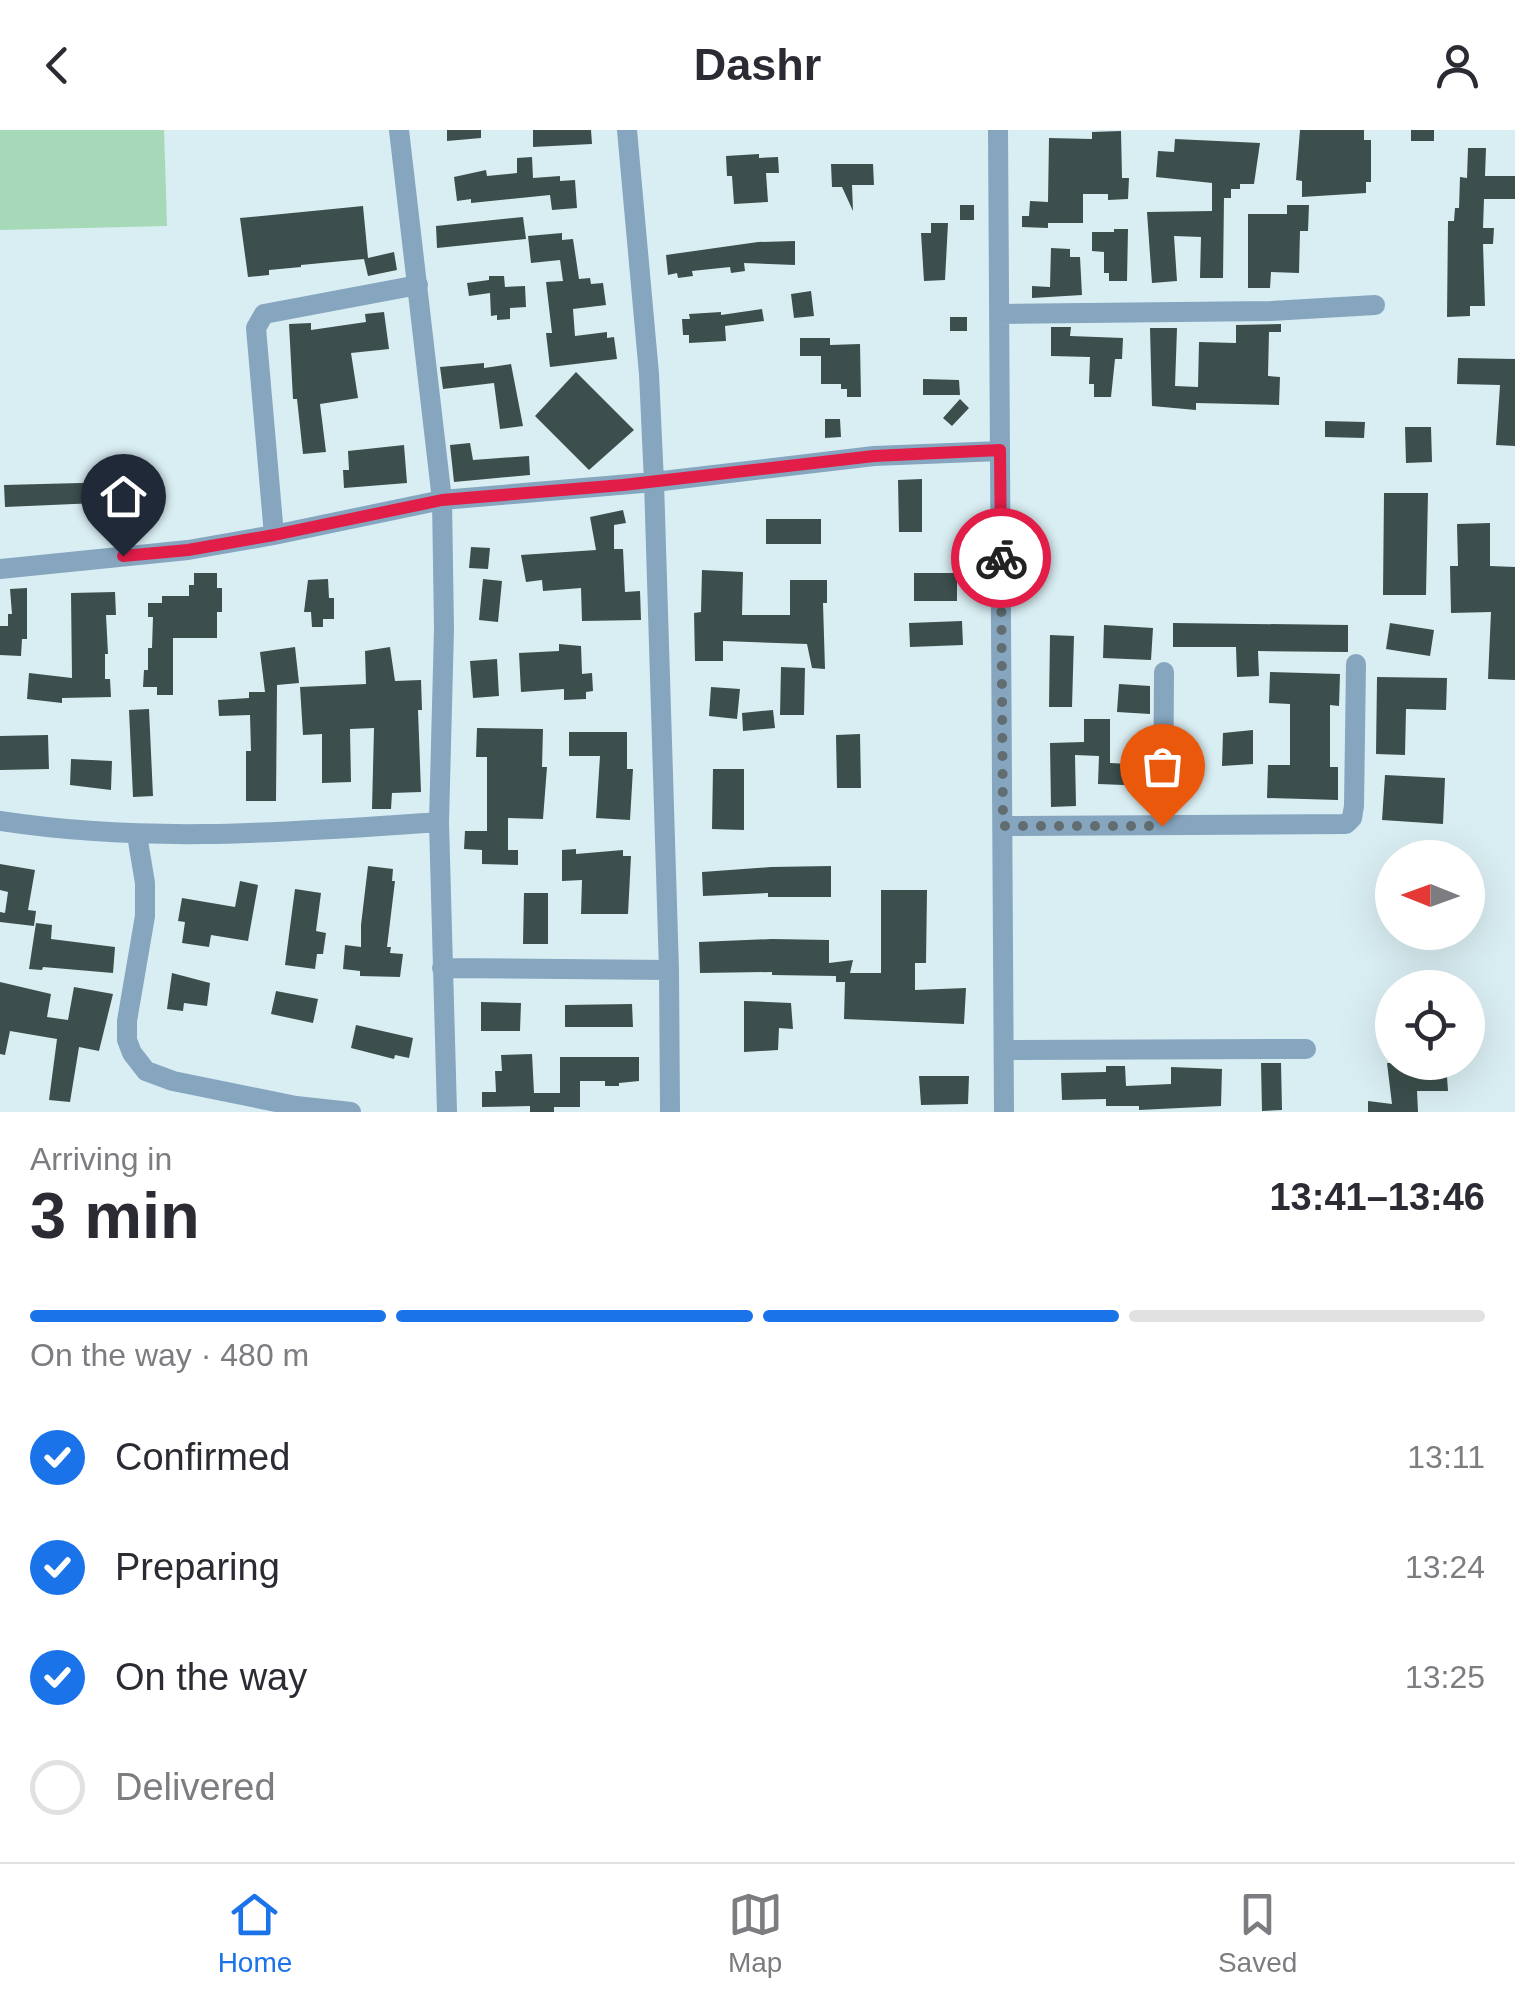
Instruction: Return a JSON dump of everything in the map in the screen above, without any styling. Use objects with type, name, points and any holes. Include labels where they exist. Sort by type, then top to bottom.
[{"type":"street","points":[[399,130],[442,500],[444,630],[439,822],[447,1112]]},
{"type":"street","points":[[627,130],[654,482],[670,1112]]},
{"type":"street","points":[[998,130],[1004,1112]]},
{"type":"street","points":[[274,535],[256,328],[264,314],[418,285]]},
{"type":"street","points":[[999,314],[1271,311],[1375,305]]},
{"type":"street","points":[[0,569],[188,550],[442,500],[654,482],[874,456],[1000,450]]},
{"type":"street","points":[[1003,826],[1346,824],[1352,818],[1354,806],[1356,664]]},
{"type":"street","points":[[1162,826],[1164,672]]},
{"type":"street","points":[[0,821],[137,835],[239,835],[439,822]]},
{"type":"street","points":[[137,835],[146,883],[145,916],[127,1021],[126,1040],[132,1054],[146,1071],[173,1081],[296,1106],[351,1112]]},
{"type":"street","points":[[442,968],[669,970]]},
{"type":"street","points":[[1004,1050],[1306,1049]]},
{"type":"green space","points":[[0,130],[164,130],[167,226],[0,230]]},
{"type":"building","points":[[447,130],[481,130],[481,138],[447,141]]},
{"type":"building","points":[[533,130],[591,130],[592,144],[533,147]]},
{"type":"building","points":[[1300,130],[1364,130],[1364,140],[1371,140],[1371,182],[1366,182],[1366,193],[1302,197],[1302,181],[1296,180]]},
{"type":"building","points":[[1411,130],[1434,130],[1434,141],[1411,141]]},
{"type":"building","points":[[1121,131],[1122,178],[1129,178],[1128,199],[1108,200],[1108,194],[1083,194],[1083,223],[1022,227],[1022,216],[1029,216],[1030,201],[1048,202],[1049,138],[1092,139],[1092,132]]},
{"type":"building","points":[[1175,139],[1260,143],[1254,184],[1240,184],[1240,189],[1231,189],[1231,198],[1224,198],[1223,278],[1200,278],[1201,237],[1174,236],[1177,281],[1152,283],[1147,212],[1212,211],[1212,183],[1156,177],[1158,151],[1174,152]]},
{"type":"building","points":[[1468,148],[1486,148],[1485,176],[1515,176],[1515,199],[1484,199],[1483,228],[1494,228],[1493,244],[1483,244],[1485,306],[1470,306],[1470,316],[1447,317],[1448,221],[1454,221],[1455,208],[1459,208],[1460,177],[1467,178]]},
{"type":"building","points":[[759,154],[759,158],[778,157],[779,173],[766,173],[768,202],[734,204],[726,156]]},
{"type":"building","points":[[532,157],[533,178],[560,176],[560,181],[575,180],[577,208],[552,210],[550,195],[457,201],[454,177],[486,170],[487,176],[517,173],[517,158]]},
{"type":"building","points":[[831,164],[873,164],[874,185],[852,185],[853,211],[842,187],[832,187]]},
{"type":"building","points":[[960,205],[974,205],[974,220],[960,220]]},
{"type":"building","points":[[1287,205],[1309,205],[1308,231],[1300,231],[1299,273],[1271,272],[1270,288],[1248,288],[1248,214],[1287,214]]},
{"type":"building","points":[[363,206],[368,258],[394,252],[397,270],[368,276],[364,259],[301,265],[248,277],[240,218]]},
{"type":"building","points":[[523,217],[526,239],[437,248],[436,226]]},
{"type":"building","points":[[931,223],[948,223],[945,280],[924,281],[921,233],[931,233]]},
{"type":"building","points":[[1128,229],[1127,281],[1109,281],[1109,273],[1104,273],[1104,252],[1092,251],[1092,232]]},
{"type":"building","points":[[562,233],[562,240],[573,239],[579,279],[603,283],[606,305],[573,309],[575,336],[607,332],[607,338],[614,337],[617,359],[550,367],[546,333],[552,333],[546,282],[563,281],[560,260],[531,263],[528,236]]},
{"type":"building","points":[[795,241],[795,265],[744,263],[745,271],[731,273],[730,267],[692,271],[693,276],[678,278],[677,273],[668,275],[666,255]]},
{"type":"building","points":[[1051,248],[1070,249],[1070,257],[1080,257],[1082,295],[1032,298],[1032,286],[1050,287]]},
{"type":"building","points":[[489,276],[504,276],[505,287],[525,286],[526,307],[510,308],[510,319],[497,320],[497,315],[491,316],[490,293],[469,296],[467,283],[489,280]]},
{"type":"building","points":[[811,291],[814,316],[794,318],[791,294]]},
{"type":"building","points":[[762,309],[764,321],[725,326],[726,341],[689,343],[689,335],[683,335],[682,319],[690,319],[689,314],[721,315]]},
{"type":"building","points":[[384,312],[389,349],[351,353],[358,398],[320,404],[326,452],[303,454],[297,399],[293,399],[289,324],[311,323],[311,330],[366,322],[365,314]]},
{"type":"building","points":[[950,317],[967,317],[967,331],[950,331]]},
{"type":"building","points":[[1281,324],[1281,332],[1269,332],[1268,376],[1280,377],[1279,405],[1196,403],[1196,410],[1152,406],[1150,328],[1177,328],[1175,386],[1198,387],[1199,342],[1236,343],[1236,325]]},
{"type":"building","points":[[1051,327],[1071,327],[1070,336],[1123,338],[1122,359],[1115,359],[1111,397],[1094,397],[1094,384],[1089,384],[1090,357],[1051,356]]},
{"type":"building","points":[[800,338],[830,338],[830,345],[860,344],[861,397],[847,397],[847,389],[841,389],[841,384],[821,384],[821,356],[800,356]]},
{"type":"building","points":[[1458,358],[1515,359],[1515,446],[1496,445],[1500,385],[1457,384]]},
{"type":"building","points":[[484,363],[484,368],[511,364],[523,426],[500,429],[494,383],[443,389],[440,367]]},
{"type":"building","points":[[576,372],[634,430],[589,470],[535,416]]},
{"type":"building","points":[[923,379],[959,380],[960,395],[923,395]]},
{"type":"building","points":[[960,399],[969,408],[952,426],[943,418]]},
{"type":"building","points":[[825,419],[840,419],[841,437],[825,438]]},
{"type":"building","points":[[1325,421],[1365,422],[1364,438],[1325,437]]},
{"type":"building","points":[[1405,427],[1431,427],[1432,462],[1406,463]]},
{"type":"building","points":[[470,443],[473,460],[529,456],[530,475],[454,482],[450,445]]},
{"type":"building","points":[[404,445],[407,483],[344,488],[343,470],[349,470],[348,451]]},
{"type":"building","points":[[922,479],[922,532],[899,532],[898,480]]},
{"type":"building","points":[[119,482],[165,488],[164,504],[5,507],[4,485]]},
{"type":"building","points":[[1384,493],[1428,493],[1426,595],[1383,595]]},
{"type":"building","points":[[623,510],[626,523],[614,525],[614,549],[623,549],[625,592],[640,591],[641,620],[582,621],[581,588],[543,591],[542,580],[526,582],[521,555],[596,550],[590,517]]},
{"type":"building","points":[[766,519],[821,519],[821,544],[766,544]]},
{"type":"building","points":[[1490,523],[1490,566],[1515,567],[1515,680],[1488,679],[1491,612],[1451,613],[1450,566],[1458,566],[1457,524]]},
{"type":"building","points":[[471,547],[490,548],[488,569],[469,568]]},
{"type":"building","points":[[702,570],[743,572],[742,615],[790,615],[790,580],[827,580],[827,603],[823,603],[825,669],[812,668],[807,644],[723,641],[723,661],[695,661],[694,613],[701,612]]},
{"type":"building","points":[[194,573],[217,573],[217,588],[222,588],[222,612],[217,612],[217,638],[173,638],[173,695],[157,695],[157,687],[143,687],[148,648],[152,648],[153,617],[148,617],[148,603],[162,603],[162,596],[189,596]]},
{"type":"building","points":[[914,573],[957,573],[957,601],[914,601]]},
{"type":"building","points":[[328,579],[329,598],[334,598],[334,619],[323,619],[323,627],[312,627],[311,612],[304,612],[308,580]]},
{"type":"building","points":[[483,579],[502,581],[498,622],[479,620]]},
{"type":"building","points":[[27,588],[27,639],[22,639],[21,656],[0,655],[0,626],[8,626],[8,614],[12,614],[10,589]]},
{"type":"building","points":[[115,592],[116,615],[106,615],[105,679],[110,679],[111,697],[62,698],[62,703],[27,699],[29,673],[72,678],[71,593]]},
{"type":"building","points":[[962,621],[963,645],[910,647],[909,623]]},
{"type":"building","points":[[1173,623],[1348,625],[1348,652],[1258,651],[1259,676],[1237,677],[1236,647],[1173,647]]},
{"type":"building","points":[[1390,623],[1434,630],[1430,656],[1386,649]]},
{"type":"building","points":[[1104,625],[1153,628],[1151,660],[1103,658]]},
{"type":"building","points":[[1050,635],[1074,636],[1072,707],[1049,707]]},
{"type":"building","points":[[559,644],[581,646],[582,674],[592,673],[593,691],[586,692],[586,699],[564,700],[564,689],[521,692],[519,653],[559,651]]},
{"type":"building","points":[[295,647],[299,683],[277,685],[276,801],[246,801],[250,715],[219,716],[218,700],[249,698],[249,692],[265,692],[260,652]]},
{"type":"building","points":[[390,647],[395,681],[421,680],[421,792],[392,793],[391,809],[372,809],[374,728],[350,729],[351,782],[322,783],[322,734],[303,735],[300,687],[366,684],[365,651]]},
{"type":"building","points":[[497,659],[499,696],[473,698],[470,661]]},
{"type":"building","points":[[781,667],[805,668],[804,715],[780,715]]},
{"type":"building","points":[[1270,672],[1340,674],[1339,706],[1330,705],[1330,767],[1338,767],[1338,800],[1267,798],[1268,765],[1290,765],[1290,704],[1269,703]]},
{"type":"building","points":[[1377,677],[1447,678],[1446,710],[1406,709],[1405,755],[1376,754]]},
{"type":"building","points":[[1119,684],[1150,686],[1150,714],[1117,712]]},
{"type":"building","points":[[711,687],[740,689],[737,719],[709,716]]},
{"type":"building","points":[[149,709],[153,796],[133,797],[129,710]]},
{"type":"building","points":[[773,710],[775,728],[743,731],[742,713]]},
{"type":"building","points":[[1084,719],[1110,719],[1110,763],[1150,765],[1150,786],[1098,784],[1099,756],[1075,755],[1076,806],[1051,807],[1050,743],[1084,742]]},
{"type":"building","points":[[477,728],[543,729],[542,767],[547,767],[543,819],[508,818],[508,850],[518,850],[518,865],[482,864],[482,850],[464,849],[465,831],[487,831],[487,757],[476,757]]},
{"type":"building","points":[[1253,730],[1253,764],[1222,766],[1223,733]]},
{"type":"building","points":[[569,732],[627,732],[627,769],[633,769],[630,820],[596,818],[600,756],[569,756]]},
{"type":"building","points":[[860,734],[861,788],[837,788],[836,735]]},
{"type":"building","points":[[48,735],[49,769],[0,770],[0,736]]},
{"type":"building","points":[[71,759],[112,761],[111,790],[70,785]]},
{"type":"building","points":[[713,769],[744,769],[744,830],[712,829]]},
{"type":"building","points":[[1385,775],[1445,778],[1443,824],[1382,820]]},
{"type":"building","points":[[576,849],[576,854],[623,850],[623,856],[631,856],[628,914],[581,914],[582,880],[562,881],[562,850]]},
{"type":"building","points":[[0,864],[35,870],[28,910],[36,911],[34,926],[0,922],[8,892],[0,890]]},
{"type":"building","points":[[368,866],[393,869],[387,947],[391,947],[390,953],[403,954],[400,977],[360,976],[360,971],[343,969],[345,945],[361,947]]},
{"type":"building","points":[[831,866],[831,897],[768,897],[768,893],[703,896],[702,872]]},
{"type":"building","points":[[240,881],[258,885],[248,941],[211,935],[209,947],[182,943],[185,922],[178,921],[182,898],[235,907]]},
{"type":"building","points":[[295,889],[321,893],[316,931],[326,933],[323,954],[317,954],[315,969],[285,965]]},
{"type":"building","points":[[881,890],[927,890],[926,963],[915,963],[915,990],[966,988],[964,1024],[844,1019],[845,982],[836,982],[836,976],[700,973],[699,942],[772,939],[829,940],[829,963],[853,960],[850,973],[881,973]]},
{"type":"building","points":[[524,893],[548,893],[548,944],[523,944]]},
{"type":"building","points":[[36,923],[52,925],[51,939],[115,947],[113,973],[29,969]]},
{"type":"building","points":[[172,973],[210,983],[207,1006],[184,1003],[183,1011],[167,1009]]},
{"type":"building","points":[[0,982],[51,994],[47,1017],[68,1020],[74,987],[113,994],[99,1051],[79,1047],[70,1102],[49,1100],[57,1039],[10,1031],[5,1055],[0,1054]]},
{"type":"building","points":[[276,991],[318,999],[313,1023],[271,1014]]},
{"type":"building","points":[[744,1001],[791,1003],[793,1029],[779,1028],[778,1050],[744,1052]]},
{"type":"building","points":[[481,1002],[521,1003],[520,1031],[481,1031]]},
{"type":"building","points":[[632,1004],[633,1027],[565,1027],[565,1005]]},
{"type":"building","points":[[356,1025],[413,1038],[409,1058],[395,1055],[394,1059],[351,1048]]},
{"type":"building","points":[[532,1054],[534,1093],[560,1093],[560,1057],[639,1057],[639,1081],[605,1086],[605,1081],[580,1081],[580,1107],[554,1107],[554,1112],[530,1112],[530,1106],[482,1107],[482,1092],[496,1092],[495,1071],[502,1071],[501,1055]]},
{"type":"building","points":[[1261,1063],[1281,1063],[1282,1110],[1262,1111]]},
{"type":"building","points":[[1106,1066],[1125,1066],[1126,1086],[1171,1084],[1171,1067],[1222,1069],[1221,1106],[1139,1110],[1139,1106],[1106,1106],[1106,1099],[1062,1100],[1061,1073],[1106,1072]]},
{"type":"building","points":[[919,1076],[969,1076],[968,1104],[921,1105]]},
{"type":"building","points":[[1389,1080],[1447,1080],[1448,1091],[1417,1091],[1418,1112],[1368,1112],[1368,1101],[1392,1104]]},
{"type":"way so far","points":[[1001,558],[1003,826],[1162,826]]},
{"type":"route","points":[[123,556],[188,550],[496,493],[654,482],[874,456],[1000,450],[1001,558]]}]
